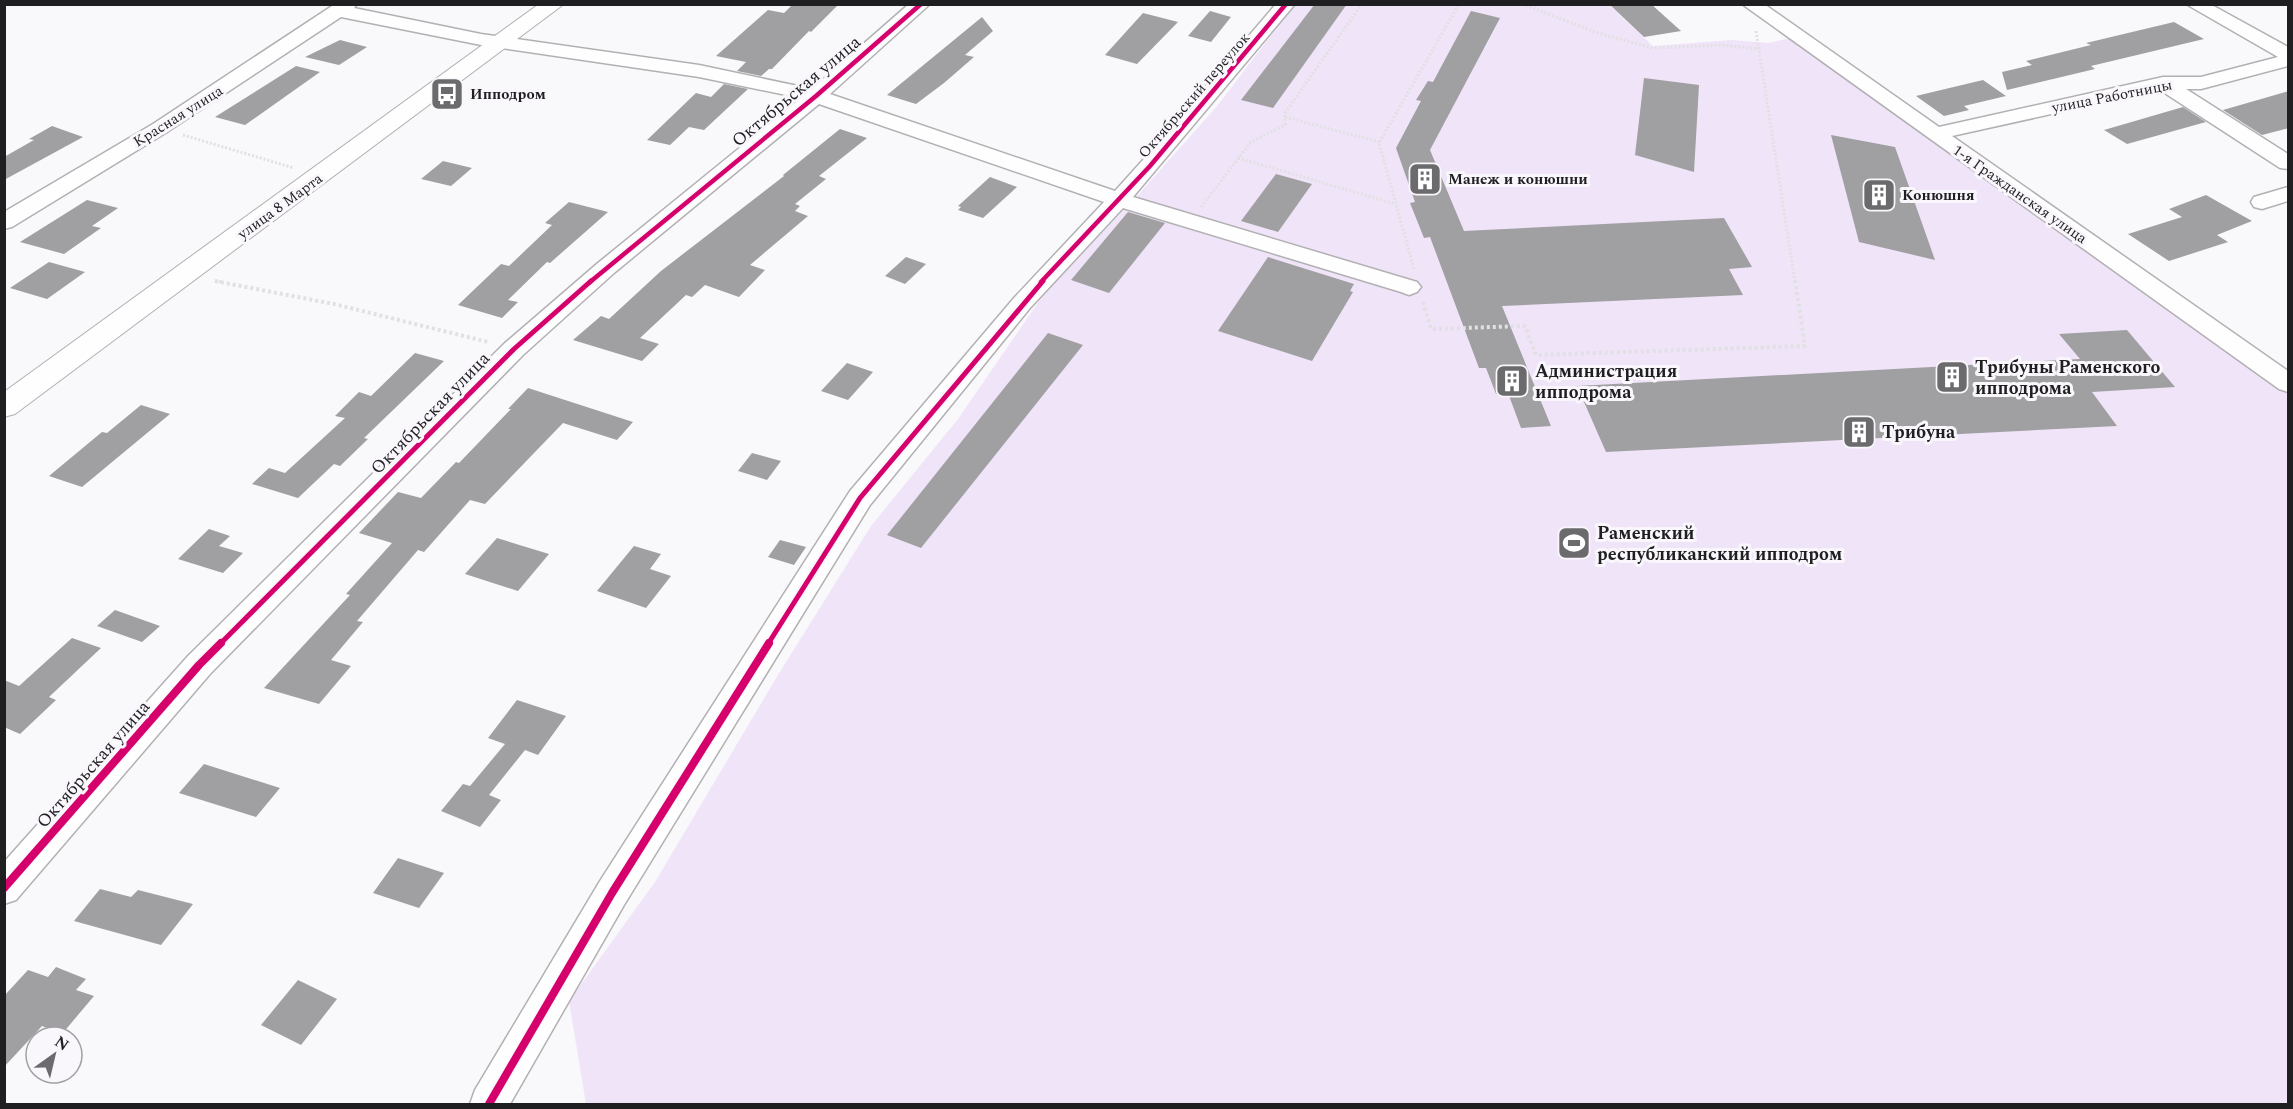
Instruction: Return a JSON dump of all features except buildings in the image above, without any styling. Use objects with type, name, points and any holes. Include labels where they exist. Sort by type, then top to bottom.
[{"type":"main road","name":"улица 8 Марта","points":[[4,407],[554,4]]},
{"type":"street","name":"Октябрьская улица","points":[[4,888],[199,665],[514,348],[606,268],[816,96],[921,4]]},
{"type":"street","name":"Октябрьский переулок","points":[[489,1104],[612,893],[860,498],[1022,303],[1150,166],[1286,4]]},
{"type":"street","points":[[1756,8],[1788,4]]},
{"type":"street","points":[[2195,4],[2289,54]]},
{"type":"street","points":[[344,8],[498,43],[712,72],[760,81],[816,96],[1118,199],[1416,288]]},
{"type":"street","name":"Красная улица","points":[[4,222],[160,128],[344,8]]},
{"type":"street","name":"1-я Гражданская улица","points":[[1756,8],[2289,383]]},
{"type":"street","name":"улица Работницы","points":[[1934,134],[2163,83],[2201,83],[2289,60]]},
{"type":"street","points":[[2163,83],[2289,163]]},
{"type":"street","points":[[2262,202],[2289,194]]},
{"type":"path","points":[[1190,221],[1255,140],[1284,127],[1285,113],[1362,4]]},
{"type":"path","points":[[1459,4],[1379,142],[1416,288],[1431,329],[1525,326],[1536,355],[1805,346],[1755,27],[1761,17],[1756,8]]},
{"type":"path","points":[[1522,4],[1598,33],[1652,48],[1723,45],[1759,49]]},
{"type":"path","points":[[1285,117],[1379,142]]},
{"type":"path","points":[[160,128],[321,176]]},
{"type":"path","points":[[1239,158],[1395,204]]},
{"type":"path","points":[[184,276],[334,304],[514,348]]},
{"type":"shaded area","name":"Раменский республиканский ипподром","points":[[1294,5],[1609,5],[1653,46],[1732,40],[1768,43],[1791,38],[2288,395],[2288,1104],[586,1104],[569,1001],[655,882],[778,675],[871,526],[958,419],[1044,294],[1138,195],[1218,105]]},
{"type":"cycle path","points":[[4,888],[199,665],[514,349],[606,268],[816,96],[921,4]]},
{"type":"cycle path","points":[[489,1104],[612,893],[860,498],[1022,303],[1150,166],[1286,4]]},
{"type":"place","name":"Ипподром","points":[[447,94]]},
{"type":"place","name":"Манеж и конюшни","points":[[1425,179]]},
{"type":"place","name":"Конюшня","points":[[1879,195]]},
{"type":"place","name":"Трибуны Раменского ипподрома","points":[[1952,377]]},
{"type":"place","name":"Администрация ипподрома","points":[[1512,381]]},
{"type":"place","name":"Трибуна","points":[[1859,432]]},
{"type":"place","name":"Раменский республиканский ипподром","points":[[1574,543]]}]
